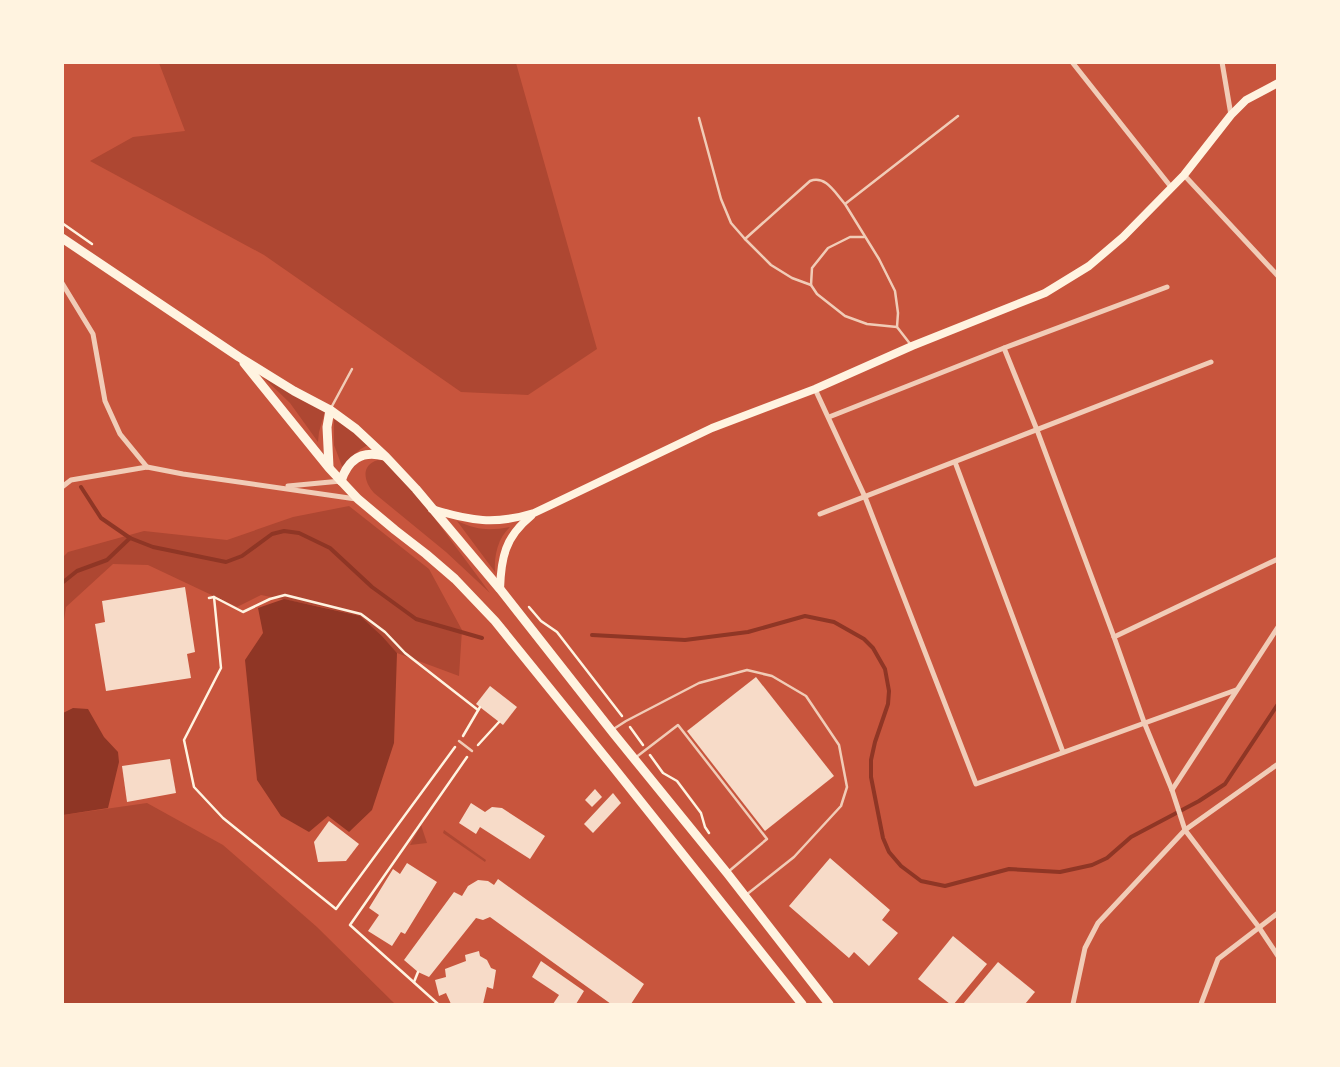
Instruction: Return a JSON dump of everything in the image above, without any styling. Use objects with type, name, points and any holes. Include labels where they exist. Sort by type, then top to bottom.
[{"type":"main road","points":[[432,509],[461,518],[491,521],[534,513],[712,428],[815,389],[912,346],[1044,293],[1081,271],[1123,237],[1184,175],[1231,115],[1246,100],[1278,83]]},
{"type":"main road","points":[[62,238],[239,357],[294,391],[330,410],[356,429],[386,457],[416,489],[500,589],[829,1004]]},
{"type":"main road","points":[[239,357],[330,468],[358,499],[455,579],[495,621],[802,1004]]},
{"type":"main road","points":[[330,410],[327,427],[330,468]]},
{"type":"main road","points":[[341,481],[345,470],[352,460],[363,455],[375,454],[386,457]]},
{"type":"main road","points":[[500,589],[501,565],[509,542],[523,522],[534,513]]},
{"type":"street","points":[[1072,62],[1171,187]]},
{"type":"street","points":[[1222,62],[1231,115]]},
{"type":"street","points":[[1184,175],[1278,276]]},
{"type":"street","points":[[62,283],[92,334],[105,401],[120,434],[147,467]]},
{"type":"street","points":[[829,417],[1004,348],[1168,287]]},
{"type":"street","points":[[1004,348],[1037,430],[1144,722],[1172,790],[1185,830],[1258,926],[1278,956]]},
{"type":"street","points":[[820,514],[1212,362]]},
{"type":"street","points":[[815,389],[865,497],[976,784],[1236,690]]},
{"type":"street","points":[[955,462],[1063,752]]},
{"type":"street","points":[[62,487],[71,480],[147,467],[183,474],[358,499]]},
{"type":"street","points":[[280,487],[341,481]]},
{"type":"street","points":[[1114,636],[1278,559]]},
{"type":"street","points":[[1172,790],[1278,627]]},
{"type":"street","points":[[1073,1004],[1085,948],[1098,922],[1185,830],[1278,764]]},
{"type":"street","points":[[1202,1004],[1218,959],[1278,912]]},
{"type":"lane","points":[[845,204],[958,116]]},
{"type":"lane","points":[[699,118],[721,199],[731,223],[745,239],[771,265],[792,278],[811,285],[817,294],[845,316],[867,324],[897,327]]},
{"type":"lane","points":[[745,239],[810,181],[817,178],[823,180],[845,204],[878,259],[895,291],[898,314],[897,327],[912,346]]},
{"type":"lane","points":[[811,285],[812,268],[828,248],[850,237],[864,237]]},
{"type":"lane","points":[[330,410],[352,369]]},
{"type":"lane","points":[[611,731],[626,721],[699,683],[747,670],[772,676],[806,696],[839,745],[847,788],[841,806],[794,857],[745,896]]},
{"type":"lane","points":[[634,759],[678,725],[767,839],[727,873]]},
{"type":"lane","points":[[459,741],[472,751]]},
{"type":"path","points":[[209,598],[214,597],[243,612],[270,599],[285,595],[361,614],[385,632],[404,653],[479,709],[463,736]]},
{"type":"path","points":[[214,597],[221,668],[184,740],[194,787],[223,818],[336,909],[455,747]]},
{"type":"path","points":[[524,601],[541,621],[557,632],[626,721]]},
{"type":"path","points":[[478,745],[499,722]]},
{"type":"path","points":[[438,1004],[350,925],[467,757]]},
{"type":"path","points":[[414,982],[418,972]]},
{"type":"shaded area","points":[[159,63],[516,63],[597,349],[528,395],[461,392],[264,255],[90,161],[133,137],[185,131]]},
{"type":"shaded area","points":[[262,376],[325,411],[318,442],[290,403]]},
{"type":"shaded area","points":[[337,418],[371,444],[358,451],[343,469],[334,445],[334,420]]},
{"type":"shaded area","points":[[378,460],[386,461],[427,508],[490,593],[446,552],[374,493],[366,479],[366,470],[372,462]]},
{"type":"shaded area","points":[[349,506],[429,569],[462,630],[459,676],[397,653],[382,636],[359,616],[261,595],[237,607],[148,565],[113,564],[66,607],[63,627],[63,557],[68,552],[144,531],[227,540],[293,517]]},
{"type":"shaded area","points":[[457,521],[483,529],[510,527],[502,536],[498,547],[495,559],[495,572]]},
{"type":"shaded area","points":[[284,599],[360,616],[397,653],[394,743],[372,810],[349,832],[328,816],[309,832],[281,816],[257,780],[245,660],[263,633],[258,608]]},
{"type":"shaded area","points":[[73,708],[88,709],[104,737],[118,752],[119,762],[108,808],[63,815],[63,713]]},
{"type":"shaded area","points":[[147,803],[223,845],[317,927],[395,1004],[63,1004],[63,815]]},
{"type":"shaded area","points":[[421,825],[427,843],[410,845]]},
{"type":"shaded area","points":[[444,830],[486,860],[485,862],[443,833]]},
{"type":"building","points":[[185,587],[195,652],[187,654],[191,678],[106,691],[95,624],[105,622],[102,601]]},
{"type":"building","points":[[756,677],[834,776],[765,831],[687,731]]},
{"type":"building","points":[[490,686],[517,707],[503,725],[476,704]]},
{"type":"building","points":[[170,759],[176,793],[127,802],[122,766]]},
{"type":"building","points":[[595,789],[602,797],[592,807],[585,800]]},
{"type":"building","points":[[613,793],[621,803],[593,833],[584,824]]},
{"type":"building","points":[[471,803],[485,812],[492,807],[502,808],[545,836],[530,859],[480,827],[476,834],[459,823]]},
{"type":"building","points":[[329,821],[359,844],[346,861],[318,862],[314,842]]},
{"type":"building","points":[[830,858],[890,910],[882,920],[898,933],[869,966],[854,952],[849,958],[789,906]]},
{"type":"building","points":[[407,863],[437,882],[405,934],[401,932],[392,946],[368,931],[379,915],[369,908],[393,869],[400,874]]},
{"type":"building","points":[[498,879],[644,984],[631,1004],[611,1004],[490,917],[483,920],[476,918],[429,977],[418,972],[404,960],[454,892],[462,896],[468,886],[478,880],[488,881],[494,885]]},
{"type":"building","points":[[953,936],[987,964],[954,1004],[950,1004],[918,979]]},
{"type":"building","points":[[479,951],[480,956],[487,960],[491,968],[496,970],[493,989],[487,987],[483,1004],[451,1004],[446,993],[439,996],[435,980],[446,977],[445,969],[466,961],[465,955]]},
{"type":"building","points":[[541,961],[584,991],[576,1004],[553,1004],[559,995],[532,977]]},
{"type":"building","points":[[998,962],[1035,992],[1025,1004],[963,1004]]},
{"type":"waterway","points":[[81,487],[101,518],[130,538]]},
{"type":"waterway","points":[[62,583],[77,571],[107,560],[130,538],[153,547],[226,562],[242,556],[272,534],[284,531],[299,533],[330,548],[372,587],[416,619],[482,638]]},
{"type":"waterway","points":[[592,635],[685,640],[748,632],[805,616],[834,622],[864,639],[873,648],[885,669],[889,691],[888,704],[871,760],[871,777],[883,838],[889,852],[901,866],[921,881],[945,886],[1009,869],[1060,872],[1092,865],[1107,858],[1131,837],[1199,801],[1225,784],[1278,704]]}]
